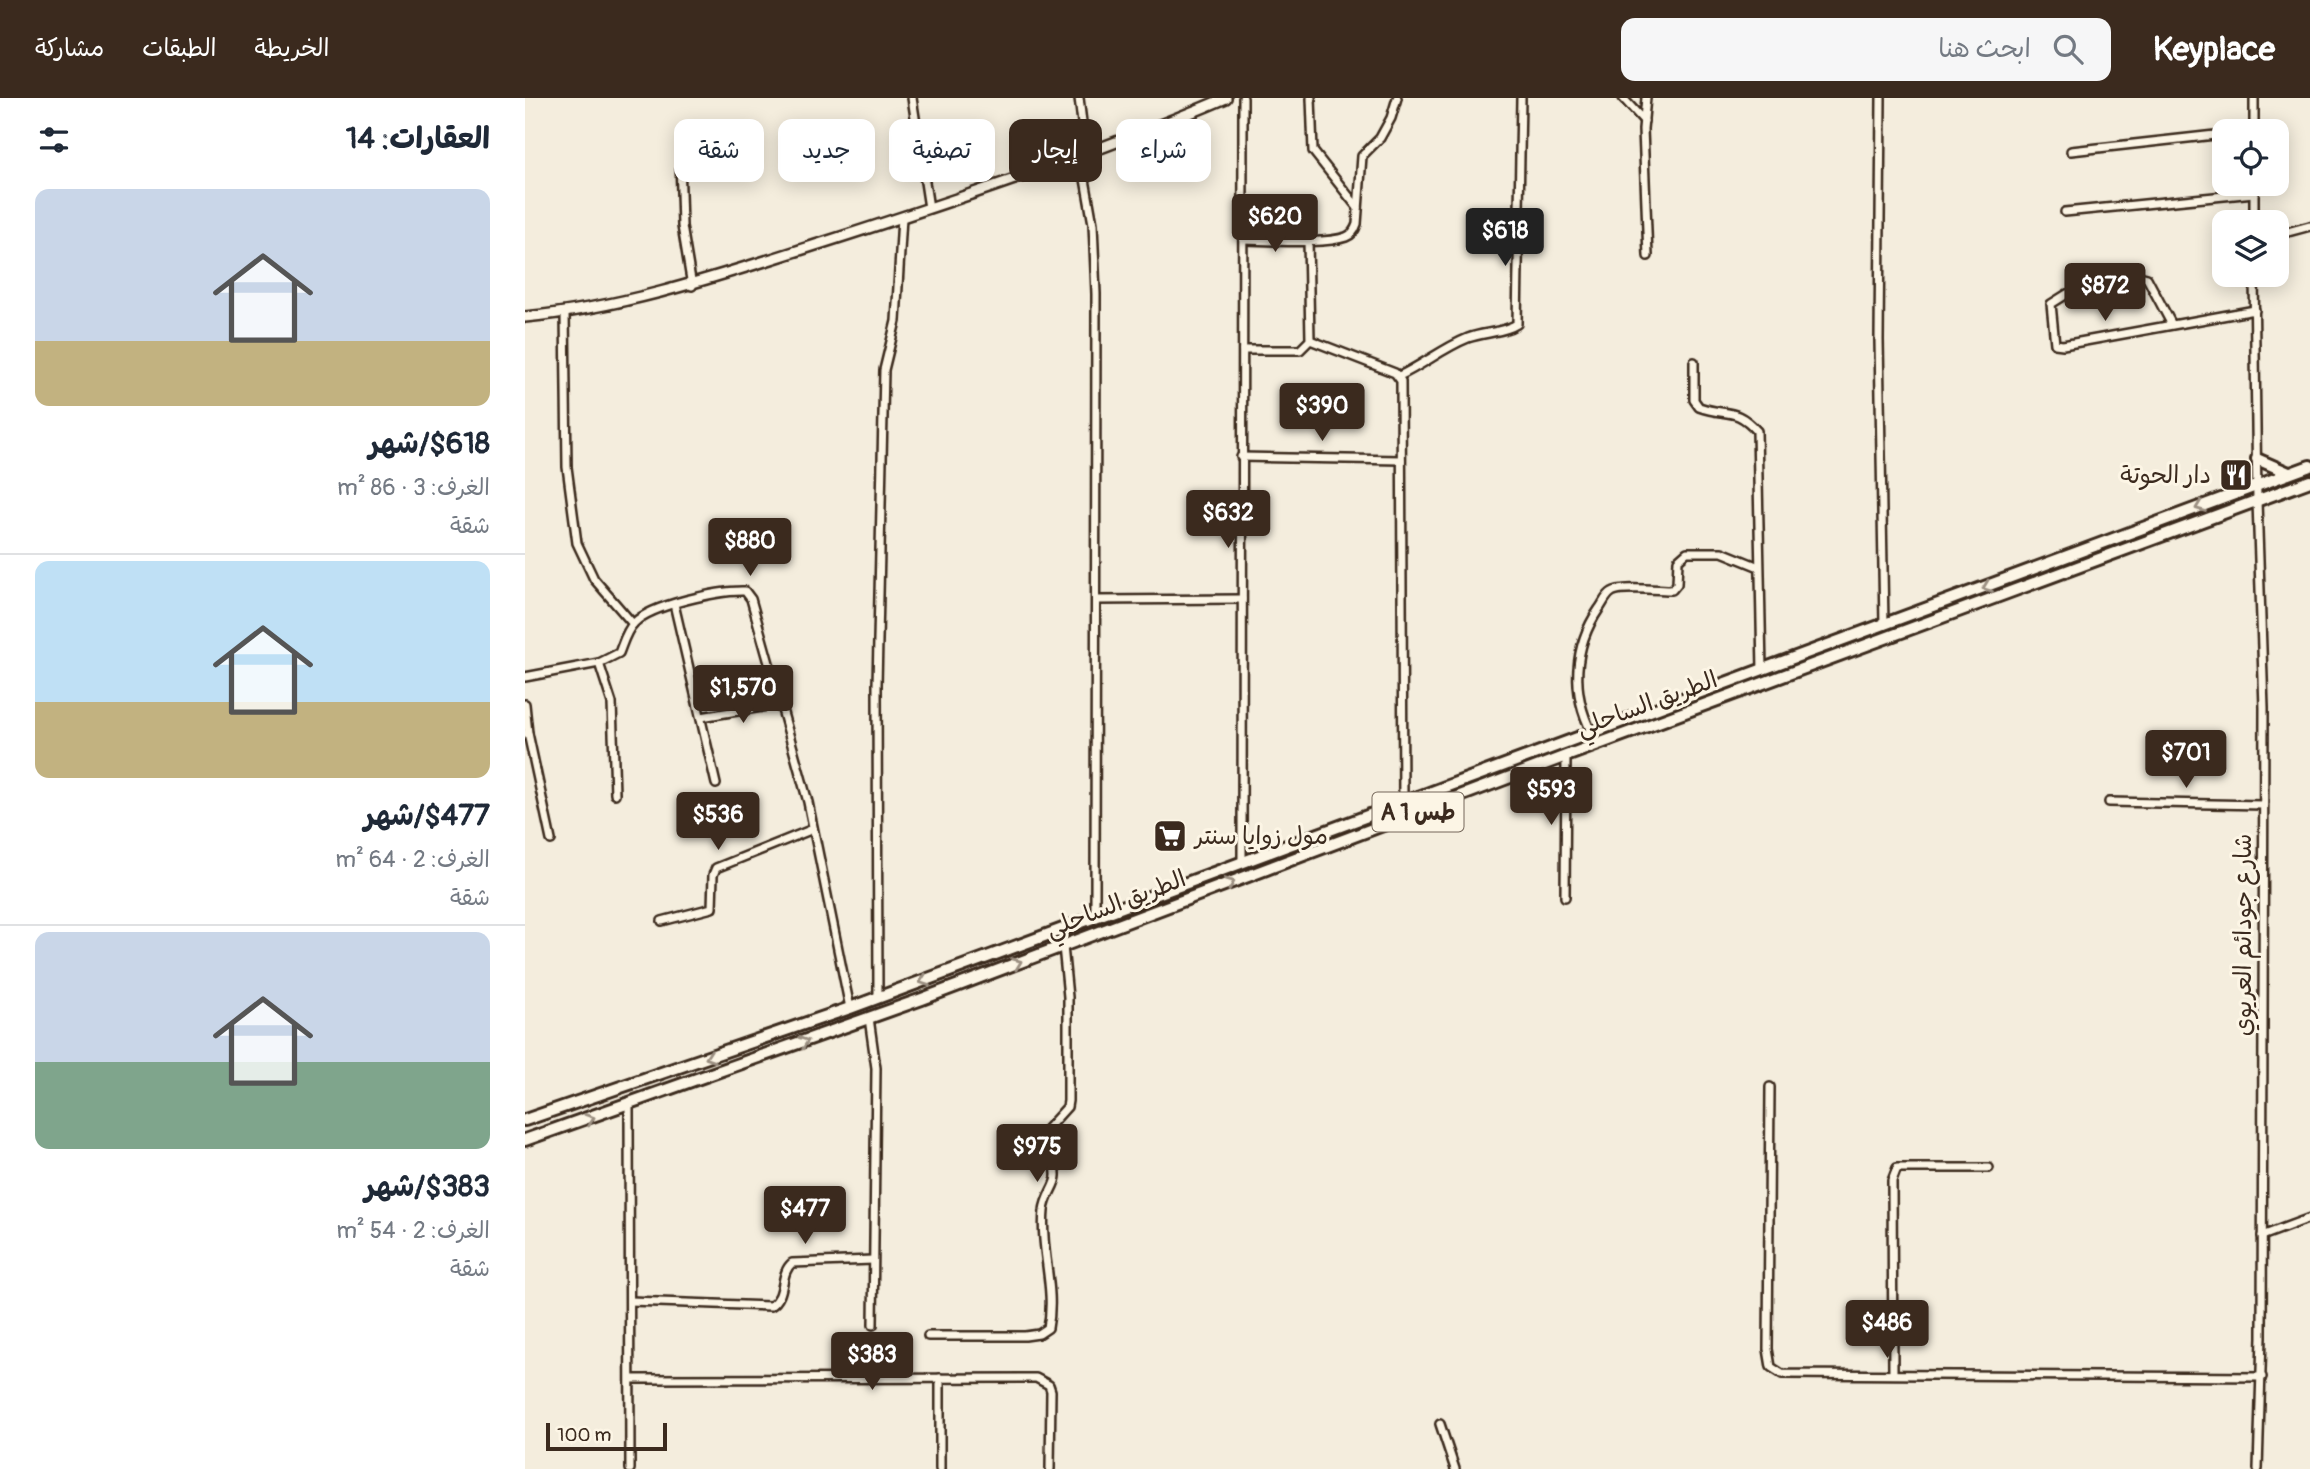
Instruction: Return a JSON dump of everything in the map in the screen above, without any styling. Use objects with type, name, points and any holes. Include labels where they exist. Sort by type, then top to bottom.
[{"type":"highway","points":[[2257,459],[2289,473]]},
{"type":"highway","name":"الطريق الساحلي","points":[[525,1120],[850,1008],[1242,860],[1884,626],[2310,466]]},
{"type":"highway","name":"الطريق الساحلي","points":[[525,1140],[869,1018],[1566,756],[2310,481]]},
{"type":"street","points":[[912,98],[929,208]]},
{"type":"street","points":[[1079,98],[1080,119]]},
{"type":"street","points":[[1102,148],[1226,98]]},
{"type":"street","points":[[1242,860],[1243,98]]},
{"type":"street","points":[[1311,98],[1313,151],[1359,209]]},
{"type":"street","points":[[1243,240],[1308,240],[1346,237],[1353,232],[1359,209],[1362,156],[1380,138],[1391,118],[1397,98]]},
{"type":"street","points":[[1399,376],[1457,343],[1517,324],[1521,98]]},
{"type":"street","points":[[1623,98],[1644,121]]},
{"type":"street","points":[[1646,98],[1644,121],[1648,256]]},
{"type":"street","points":[[1881,98],[1879,340],[1884,626]]},
{"type":"street","points":[[2253,119],[2254,98]]},
{"type":"street","points":[[2071,151],[2212,135]]},
{"type":"street","points":[[525,317],[565,313],[692,286],[1009,181]]},
{"type":"street","points":[[681,182],[682,226],[692,286]]},
{"type":"street","points":[[1087,182],[1093,223],[1096,295],[1095,917]]},
{"type":"street","points":[[2066,212],[2224,196]]},
{"type":"street","points":[[878,997],[877,697],[884,370],[896,321],[902,217]]},
{"type":"street","points":[[2289,232],[2310,226]]},
{"type":"street","points":[[1243,350],[1300,350],[1310,340],[1308,240]]},
{"type":"street","points":[[2172,325],[2147,278],[2143,277],[2067,294],[2051,303],[2055,344],[2172,325],[2255,310]]},
{"type":"street","name":"شارع جودائم العريوي","points":[[2254,287],[2257,501],[2264,708],[2262,1377],[2258,1469]]},
{"type":"street","points":[[565,313],[567,467],[577,543],[594,579],[633,624]]},
{"type":"street","points":[[1310,340],[1399,376]]},
{"type":"street","points":[[1694,362],[1694,400],[1699,407],[1731,411],[1744,416],[1757,431],[1762,671]]},
{"type":"street","points":[[1399,376],[1403,802]]},
{"type":"street","points":[[1241,457],[1401,460]]},
{"type":"street","points":[[1592,733],[1581,712],[1580,647],[1586,628],[1609,594],[1618,589],[1672,590],[1677,584],[1678,560],[1688,552],[1722,552],[1759,567]]},
{"type":"street","points":[[525,677],[599,663],[619,653],[633,624],[674,604],[721,593],[745,591],[751,599],[813,829],[850,1008]]},
{"type":"street","points":[[1096,600],[1242,598]]},
{"type":"street","points":[[674,604],[716,784]]},
{"type":"street","points":[[599,663],[613,713],[615,794]]},
{"type":"street","points":[[525,704],[527,734],[551,840]]},
{"type":"street","points":[[701,717],[780,704]]},
{"type":"street","points":[[1565,897],[1566,756]]},
{"type":"street","points":[[2109,802],[2263,805]]},
{"type":"street","points":[[662,921],[712,908],[713,875],[716,868],[813,829]]},
{"type":"street","points":[[928,1336],[1024,1336],[1039,1334],[1048,1328],[1052,1307],[1049,1277],[1043,1255],[1044,1210],[1046,1195],[1056,1176],[1048,1129],[1067,1107],[1068,1101],[1068,997],[1063,946]]},
{"type":"street","points":[[869,1018],[876,1068],[873,1325]]},
{"type":"street","points":[[1770,1087],[1768,1349],[1771,1367],[1782,1374],[2262,1377]]},
{"type":"street","points":[[629,1105],[630,1469]]},
{"type":"street","points":[[1893,1374],[1892,1181],[1897,1168],[1989,1168]]},
{"type":"street","points":[[2262,1236],[2310,1218]]},
{"type":"street","points":[[630,1301],[771,1306],[779,1300],[787,1267],[793,1263],[873,1260]]},
{"type":"street","points":[[631,1379],[1026,1377],[1044,1380],[1051,1391],[1050,1469]]},
{"type":"street","points":[[940,1378],[940,1469]]},
{"type":"street","points":[[1440,1424],[1455,1469]]},
{"type":"place","name":"دار الحوتة","points":[[2236,475]]},
{"type":"place","name":"مول زوايا سنتر","points":[[1170,836]]}]
